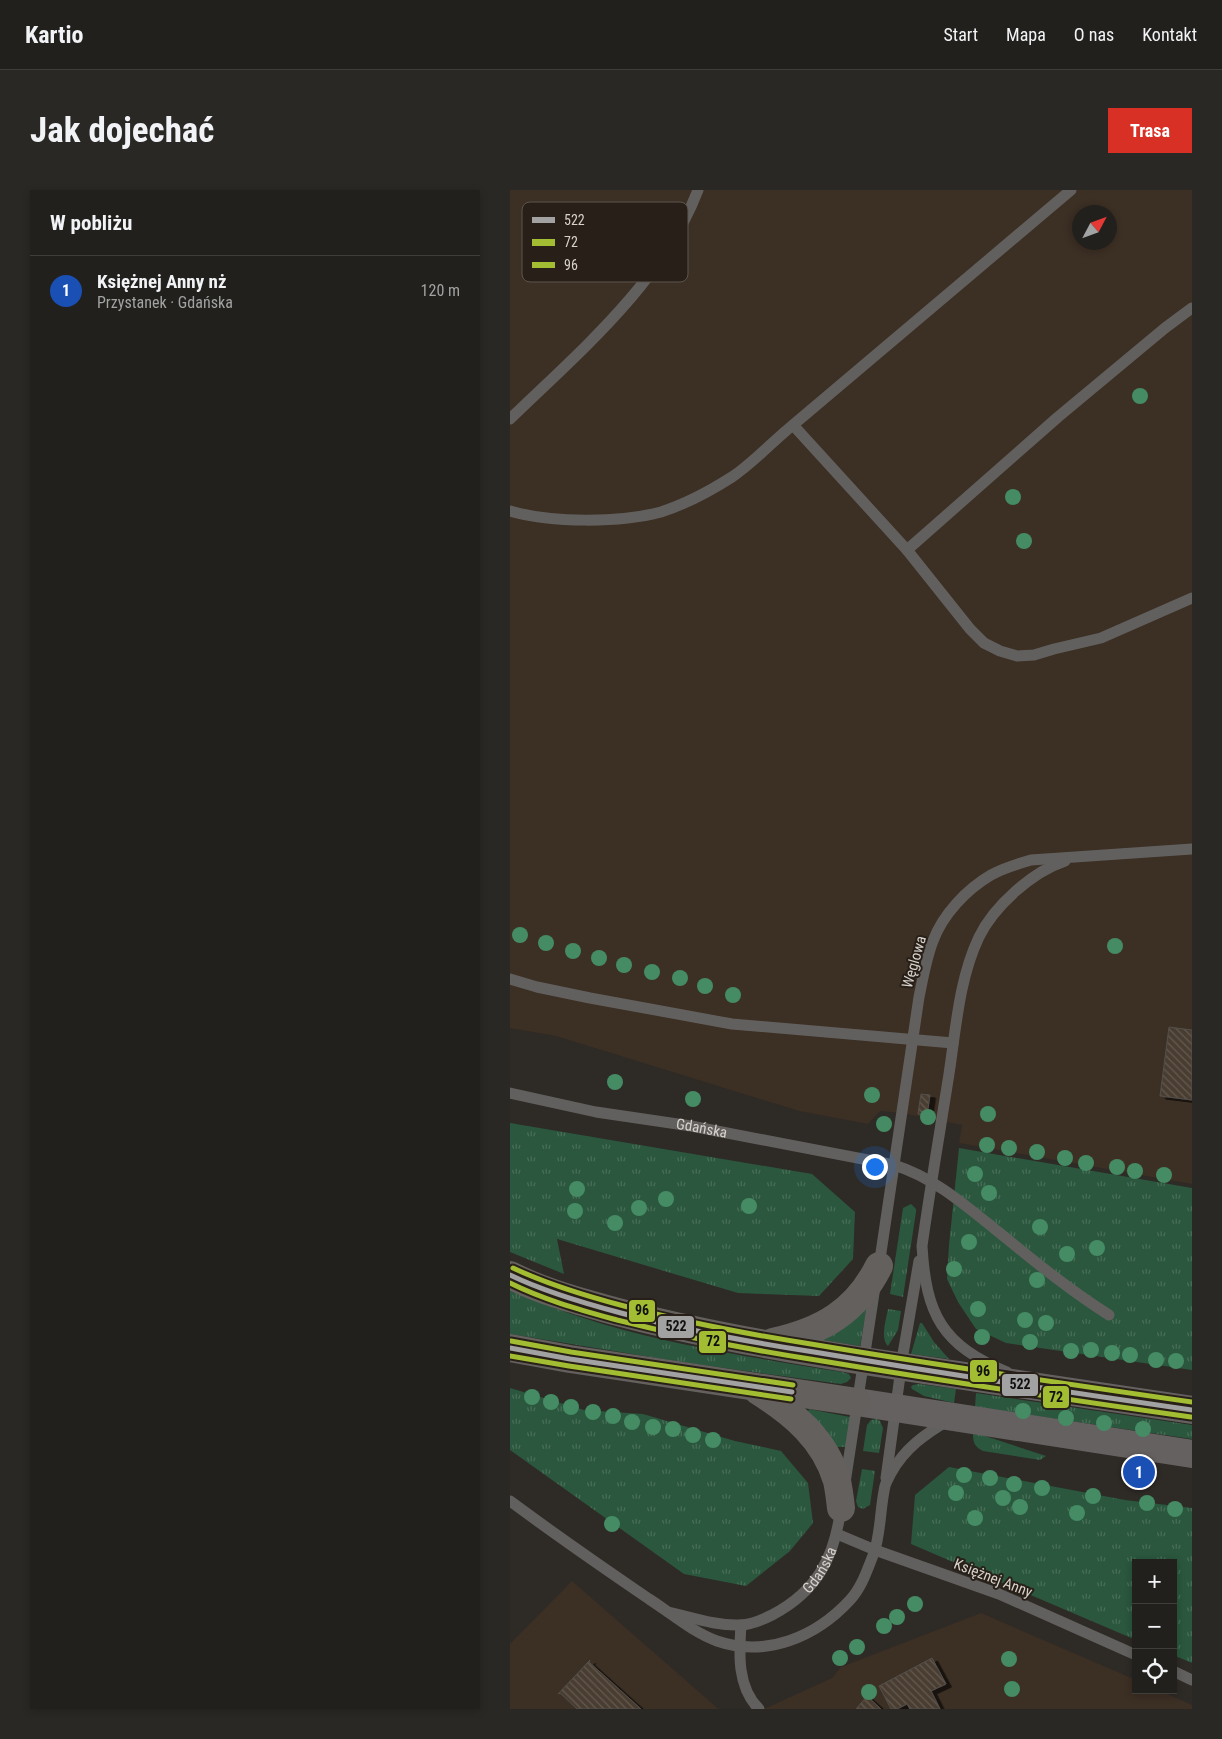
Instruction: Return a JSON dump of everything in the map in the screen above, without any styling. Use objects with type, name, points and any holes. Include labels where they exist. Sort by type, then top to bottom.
[{"type":"main road","points":[[764,1344],[792,1338],[810,1331],[828,1323],[843,1313],[870,1283],[879,1266]]},
{"type":"main road","points":[[510,1275],[553,1293],[649,1320],[718,1336],[864,1361]]},
{"type":"main road","points":[[510,1348],[570,1359],[857,1402]]},
{"type":"main road","points":[[748,1386],[787,1410],[804,1425],[815,1439],[832,1468],[837,1482],[841,1508]]},
{"type":"street","name":"Gdańska","points":[[864,1361],[1192,1410]]},
{"type":"street","points":[[857,1402],[1192,1454]]},
{"type":"lane","points":[[688,216],[698,190]]},
{"type":"lane","points":[[510,511],[551,519],[588,520],[623,518],[660,512],[694,500],[734,476],[1071,190]]},
{"type":"lane","points":[[510,419],[597,334],[642,282]]},
{"type":"lane","points":[[907,550],[1058,417],[1165,328],[1192,308]]},
{"type":"lane","points":[[793,425],[907,550],[970,629],[984,643],[1000,651],[1017,656],[1034,655],[1101,638],[1192,598]]},
{"type":"lane","name":"Węglowa","points":[[894,1165],[919,997],[934,939],[958,901],[990,875],[1030,860],[1192,849]]},
{"type":"lane","name":"Węglowa","points":[[931,1181],[968,964],[980,936],[995,912],[1020,888],[1055,865],[1076,858]]},
{"type":"lane","points":[[510,979],[537,987],[590,998],[732,1024],[954,1043]]},
{"type":"lane","name":"Gdańska","points":[[510,1093],[596,1112],[691,1126],[894,1165],[911,1170],[966,1205],[1080,1298],[1109,1316]]},
{"type":"lane","name":"Gdańska","points":[[668,1612],[718,1624],[741,1625],[760,1621],[785,1608],[804,1593],[819,1576],[830,1556],[837,1534],[894,1165]]},
{"type":"lane","name":"Gdańska","points":[[510,1501],[574,1548],[668,1612],[689,1626],[716,1640],[740,1646],[765,1646],[791,1641],[813,1632],[834,1616],[851,1599],[863,1580],[875,1550],[894,1408],[922,1246],[931,1181]]},
{"type":"lane","name":"Gdańska","points":[[922,1246],[925,1284],[929,1299],[935,1315],[955,1341],[969,1353],[987,1363],[1053,1390]]},
{"type":"lane","name":"Gdańska","points":[[885,1484],[896,1464],[908,1449],[922,1437],[953,1417]]},
{"type":"lane","name":"Księżnej Anny","points":[[837,1534],[875,1550],[999,1594],[1132,1653]]},
{"type":"lane","points":[[741,1625],[742,1680],[759,1709]]},
{"type":"lane","points":[[1177,1673],[1192,1680]]},
{"type":"shaded area","points":[[510,190],[1192,190],[1192,1184],[959,1143],[962,1125],[902,1113],[880,1111],[868,1124],[799,1111],[556,1036],[510,1028]]},
{"type":"shaded area","points":[[572,1581],[718,1709],[510,1709],[510,1644]]},
{"type":"shaded area","points":[[981,1613],[1132,1678],[1132,1694],[1167,1694],[1192,1705],[1192,1709],[764,1709],[832,1678],[841,1667]]},
{"type":"green space","points":[[510,1123],[812,1174],[855,1212],[853,1259],[819,1296],[738,1293],[557,1239],[564,1274],[510,1252]]},
{"type":"green space","points":[[959,1148],[1192,1188],[1192,1370],[1006,1343],[976,1329],[958,1302],[947,1279]]},
{"type":"green space","points":[[911,1204],[916,1209],[916,1212],[903,1297],[890,1294],[903,1208]]},
{"type":"green space","points":[[510,1290],[590,1320],[631,1332],[715,1351],[842,1372],[849,1374],[851,1378],[841,1384],[681,1362],[510,1334]]},
{"type":"green space","points":[[867,1306],[860,1346],[816,1339]]},
{"type":"green space","points":[[888,1309],[901,1311],[898,1330],[888,1346],[884,1334]]},
{"type":"green space","points":[[920,1323],[922,1323],[934,1342],[949,1359],[911,1354]]},
{"type":"green space","points":[[919,1384],[956,1389],[954,1403],[924,1396],[912,1389],[913,1385]]},
{"type":"green space","points":[[510,1388],[584,1410],[643,1414],[735,1441],[781,1451],[808,1483],[813,1523],[790,1551],[746,1586],[684,1574],[510,1450]]},
{"type":"green space","points":[[976,1393],[1192,1425],[1192,1439],[975,1407]]},
{"type":"green space","points":[[809,1409],[850,1417],[846,1447],[835,1447],[827,1431],[808,1412]]},
{"type":"green space","points":[[877,1419],[883,1428],[879,1453],[863,1451],[867,1425],[871,1420]]},
{"type":"green space","points":[[973,1434],[982,1435],[1046,1456],[1040,1460],[983,1451],[975,1444]]},
{"type":"green space","points":[[949,1467],[1125,1500],[1192,1508],[1192,1663],[1177,1657],[1177,1559],[1132,1559],[1132,1638],[911,1544],[915,1495]]},
{"type":"green space","points":[[862,1469],[875,1471],[870,1505],[863,1509],[858,1507],[856,1501]]},
{"type":"building","points":[[1169,1027],[1192,1030],[1192,1100],[1160,1096]]},
{"type":"building","points":[[921,1094],[930,1095],[927,1115],[918,1114]]},
{"type":"building","points":[[932,1658],[946,1684],[931,1691],[940,1709],[910,1709],[907,1704],[897,1709],[891,1709],[879,1686]]},
{"type":"building","points":[[590,1660],[589,1662],[641,1709],[577,1709],[560,1693],[558,1694]]},
{"type":"building","points":[[867,1696],[881,1709],[856,1709]]},
{"type":"transit line","name":"96","points":[[513,1268],[554,1285],[596,1298],[672,1318],[720,1328],[1051,1382],[1192,1402]]},
{"type":"transit line","name":"522","points":[[510,1275],[550,1292],[593,1305],[669,1325],[717,1335],[908,1367],[1192,1410]]},
{"type":"transit line","name":"72","points":[[510,1283],[549,1300],[617,1320],[713,1342],[905,1374],[1191,1417]]},
{"type":"transit line","name":"96","points":[[511,1341],[571,1352],[793,1385]]},
{"type":"transit line","name":"522","points":[[510,1348],[570,1359],[792,1392]]},
{"type":"transit line","name":"72","points":[[510,1356],[791,1399]]},
{"type":"place","name":"Księżnej Anny nż","points":[[1139,1472]]}]
